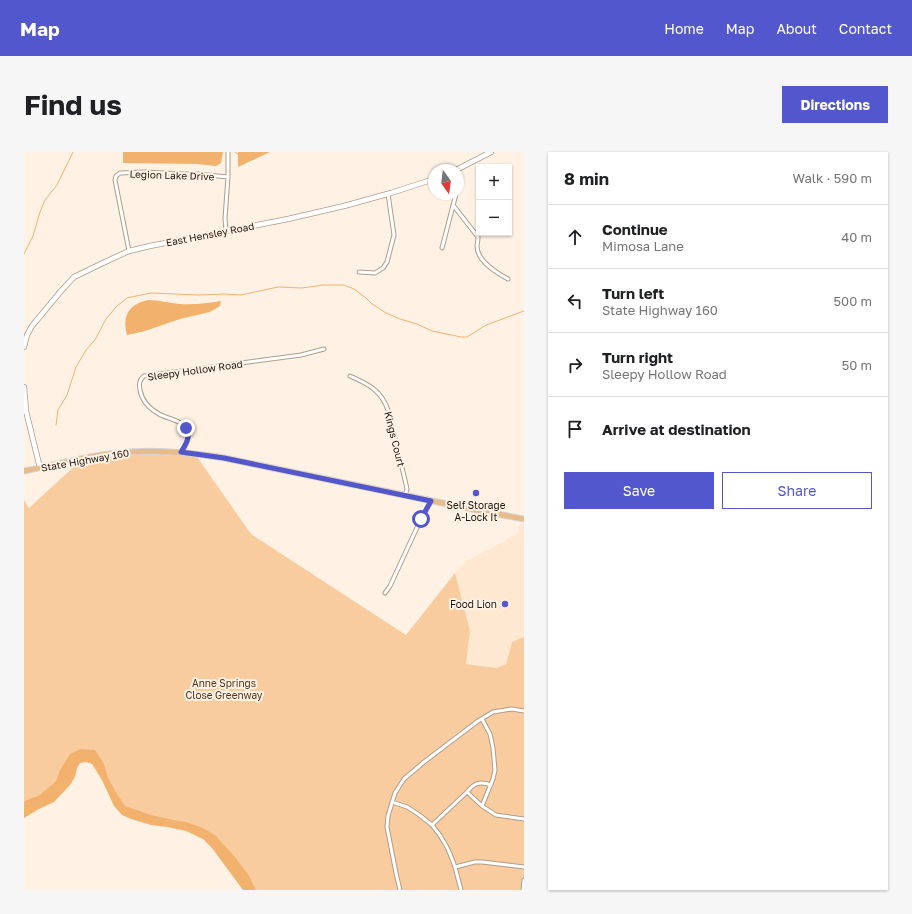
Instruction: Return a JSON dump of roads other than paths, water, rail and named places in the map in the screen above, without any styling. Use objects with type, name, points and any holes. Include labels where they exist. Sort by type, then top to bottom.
[{"type":"main road","points":[[464,166],[491,152]]},
{"type":"main road","name":"East Hensley Road","points":[[24,347],[27,334],[41,313],[72,280],[104,262],[128,251],[288,219],[344,206],[428,181]]},
{"type":"main road","points":[[24,387],[26,411],[40,468]]},
{"type":"main road","name":"State Highway 160","points":[[24,471],[116,453],[155,451],[181,452],[224,458],[481,512],[524,519]]},
{"type":"street","points":[[226,231],[225,218],[228,152]]},
{"type":"street","name":"Legion Lake Drive","points":[[128,251],[115,180],[116,176],[120,173],[145,172],[228,177]]},
{"type":"street","points":[[359,272],[375,273],[383,268],[387,262],[394,235],[388,194]]},
{"type":"street","points":[[442,248],[454,200]]},
{"type":"street","points":[[453,205],[478,237],[477,248],[486,264],[508,279]]},
{"type":"street","name":"Sleepy Hollow Road","points":[[181,452],[188,440],[188,431],[183,424],[151,409],[143,400],[140,389],[140,381],[144,376],[301,355],[324,349]]},
{"type":"street","name":"Kings Court","points":[[350,376],[376,390],[385,401],[407,489],[405,496]]},
{"type":"street","points":[[385,592],[390,586],[431,501]]},
{"type":"street","points":[[400,890],[387,827],[388,816],[395,793],[404,779],[424,762],[492,712],[512,709],[524,711]]},
{"type":"street","points":[[482,719],[490,734],[495,770],[491,785],[482,806]]},
{"type":"street","points":[[432,825],[471,787],[484,783],[491,785]]},
{"type":"street","points":[[467,792],[482,806],[496,816],[524,819]]},
{"type":"street","points":[[392,802],[407,807],[418,814],[432,825],[440,834],[446,843],[456,866],[461,890]]},
{"type":"street","points":[[456,866],[482,862],[524,867]]},
{"type":"street","points":[[523,890],[524,880]]},
{"type":"waterway","points":[[24,254],[33,236],[45,200],[57,185],[73,152]]},
{"type":"waterway","points":[[56,425],[58,410],[67,395],[76,367],[86,350],[95,340],[106,319],[116,307],[127,298],[151,293],[241,295],[278,287],[302,288],[323,285],[344,285],[354,289],[386,313],[432,331],[461,337],[467,337],[486,325],[524,311]]},
{"type":"place","name":"Self Storage A-Lock It","points":[[476,493]]},
{"type":"place","name":"Food Lion","points":[[505,604]]},
{"type":"park label","name":"Anne Springs Close Greenway","points":[[224,688]]}]
